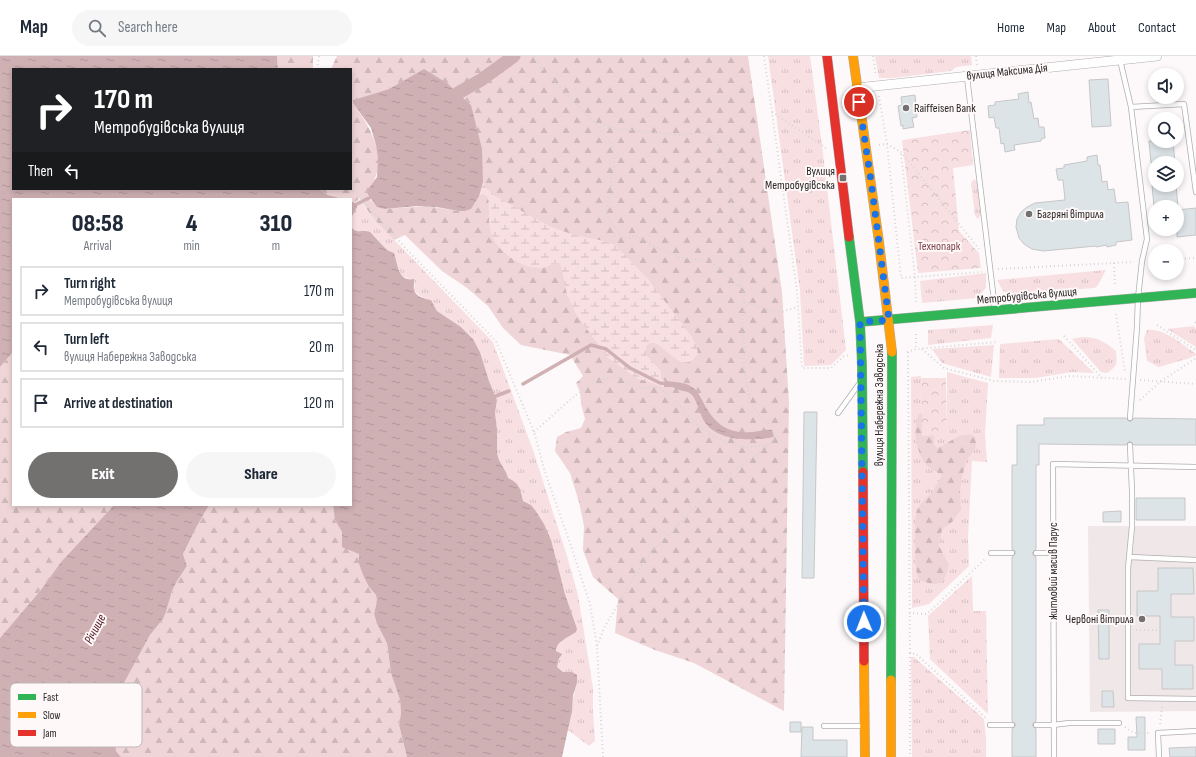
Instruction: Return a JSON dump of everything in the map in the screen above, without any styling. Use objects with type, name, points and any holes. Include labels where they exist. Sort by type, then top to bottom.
[{"type":"main road","name":"вулиця Набережна Заводська","points":[[826,56],[860,322],[862,380],[865,757]]},
{"type":"main road","name":"вулиця Набережна Заводська","points":[[853,56],[871,181],[892,354],[891,757]]},
{"type":"main road","name":"Метробудівська вулиця","points":[[860,322],[1196,293]]},
{"type":"street","name":"вулиця Максима Дія","points":[[857,88],[967,77],[1120,58],[1157,56]]},
{"type":"lane","points":[[1120,58],[1130,107],[1147,239],[1142,261],[1138,298],[1134,379],[1130,418]]},
{"type":"lane","points":[[967,77],[995,310]]},
{"type":"lane","points":[[1130,107],[1184,104],[1196,192]]},
{"type":"lane","points":[[838,413],[862,380]]},
{"type":"lane","points":[[1130,445],[1132,526],[1128,569],[1128,698],[1196,699]]},
{"type":"lane","name":"житловий масив Парус","points":[[1054,757],[1052,553],[1053,464],[1131,465]]},
{"type":"lane","points":[[1131,465],[1196,467]]},
{"type":"lane","points":[[991,553],[1012,553]]},
{"type":"lane","points":[[1036,553],[1052,553]]},
{"type":"lane","points":[[1130,557],[1196,560]]},
{"type":"lane","points":[[990,723],[1012,726]]},
{"type":"lane","points":[[1036,725],[1069,723],[1119,723]]},
{"type":"lane","points":[[824,726],[865,726]]},
{"type":"lane","points":[[1159,757],[1158,733],[1196,731]]},
{"type":"path","points":[[317,68],[319,56]]},
{"type":"path","points":[[534,56],[540,66],[595,123],[612,144],[614,153],[610,194],[606,211],[609,220],[623,237],[628,238],[634,235],[660,249],[680,257],[710,261],[741,288],[744,294],[742,330],[746,347],[743,361],[750,402],[759,416],[772,427],[775,433],[774,439],[770,445],[733,471],[711,490],[646,558],[605,626],[597,646]]},
{"type":"path","points":[[764,56],[797,291],[802,368],[832,368],[844,356],[850,355]]},
{"type":"path","points":[[873,56],[888,144],[901,278],[983,272],[991,270],[1142,261]]},
{"type":"path","points":[[772,112],[822,145]]},
{"type":"path","points":[[595,123],[620,129],[681,135],[703,133],[713,137],[727,160],[730,199],[739,225],[741,288]]},
{"type":"path","points":[[879,145],[888,144],[901,152],[982,253]]},
{"type":"path","points":[[901,152],[915,277],[916,302]]},
{"type":"path","points":[[352,188],[408,251],[496,341],[534,432],[545,472],[590,604],[597,646],[603,757]]},
{"type":"path","points":[[1184,259],[1196,258]]},
{"type":"path","points":[[1114,263],[1115,286]]},
{"type":"path","points":[[744,302],[761,308],[780,312],[798,307]]},
{"type":"path","points":[[1116,314],[1126,379]]},
{"type":"path","points":[[1157,326],[1196,350]]},
{"type":"path","points":[[916,334],[916,349]]},
{"type":"path","points":[[1064,336],[1102,378]]},
{"type":"path","points":[[903,353],[916,349],[997,342]]},
{"type":"path","points":[[922,349],[944,368],[994,380],[1031,382],[1070,376],[1196,384]]},
{"type":"path","points":[[908,352],[910,757]]},
{"type":"path","points":[[1131,408],[1160,382],[1196,358]]},
{"type":"path","points":[[534,432],[591,383],[616,376],[636,388],[660,388],[684,410],[696,424],[713,436],[734,445],[749,447],[770,445]]},
{"type":"path","points":[[909,613],[927,614],[991,553]]},
{"type":"path","points":[[1129,630],[1160,630]]},
{"type":"path","points":[[910,653],[916,654],[990,723]]},
{"type":"path","points":[[1119,723],[1134,733],[1158,733],[1162,711]]},
{"type":"shaded area","name":"Червоні вітрила","points":[[1088,526],[1196,526],[1196,711],[1090,712]]},
{"type":"green space","points":[[277,56],[313,56],[313,68],[278,68]]},
{"type":"green space","points":[[337,56],[748,56],[782,292],[789,403],[784,711],[694,663],[655,650],[615,633],[618,599],[593,577],[583,550],[584,526],[579,502],[570,473],[555,451],[557,437],[566,432],[581,428],[585,419],[581,404],[580,392],[576,383],[583,376],[570,355],[521,345],[503,328],[488,306],[467,288],[442,271],[405,235],[394,240],[373,218],[359,198],[355,202],[352,201],[352,198],[338,198],[321,190],[352,190],[352,68],[331,68]],"holes":[[[423,70],[447,83],[471,105],[458,211],[427,206],[385,209],[371,201],[366,192],[374,181],[378,170],[378,158],[372,135],[367,124],[353,103],[353,100],[389,89]]]},
{"type":"green space","points":[[768,56],[810,56],[846,350],[831,365],[804,366],[800,291]]},
{"type":"green space","points":[[875,56],[971,56],[972,65],[956,67],[951,71],[893,78],[879,78]]},
{"type":"green space","name":"Технопарк","points":[[970,130],[973,165],[953,168],[959,231],[979,253],[981,268],[918,273],[902,140]]},
{"type":"green space","points":[[974,179],[977,182],[981,215],[978,219],[975,216],[971,183]]},
{"type":"green space","points":[[483,182],[486,188],[495,196],[549,226],[574,235],[604,241],[615,245],[648,279],[692,337],[697,350],[697,355],[695,358],[690,362],[685,363],[674,358],[659,345],[651,343],[646,346],[646,355],[661,371],[661,379],[665,381],[664,387],[636,378],[607,357],[576,314],[567,295],[561,266],[556,263],[542,268],[526,266],[518,263],[504,253],[498,246],[491,233],[487,196],[483,194],[479,196]]},
{"type":"green space","points":[[358,198],[373,218],[493,342],[533,450],[578,595],[593,688],[595,741],[589,746],[568,730],[577,683],[572,672],[563,672],[557,667],[561,654],[556,651],[558,645],[562,640],[572,634],[569,606],[558,570],[531,505],[523,501],[522,492],[507,478],[506,471],[499,460],[497,453],[495,413],[497,400],[480,352],[473,339],[461,327],[437,311],[431,300],[422,297],[414,290],[415,281],[402,276],[395,256],[392,252],[387,250],[367,231],[353,229],[352,215],[357,205],[355,202]]},
{"type":"green space","points":[[1106,270],[1095,288],[1009,294],[1003,291],[997,280]]},
{"type":"green space","points":[[986,273],[986,288],[977,298],[922,303],[920,281]]},
{"type":"green space","points":[[993,325],[991,338],[928,345],[928,330]]},
{"type":"green space","points":[[1194,326],[1196,329],[1196,347],[1167,329]]},
{"type":"green space","points":[[1147,330],[1153,330],[1166,334],[1179,341],[1196,355],[1159,367],[1147,361],[1144,338]]},
{"type":"green space","points":[[1082,337],[1100,340],[1116,351],[1115,366],[1107,373],[1101,372],[1072,339]]},
{"type":"green space","points":[[1059,339],[1094,373],[1072,372],[1035,378],[999,378],[1000,344]]},
{"type":"green space","points":[[994,345],[991,377],[942,363],[932,349]]},
{"type":"green space","points":[[12,353],[12,506],[113,506],[61,562],[40,591],[0,638],[0,367]]},
{"type":"green space","points":[[947,372],[988,383],[985,434],[987,462],[972,461],[968,538],[969,566],[929,604],[912,608],[911,377],[921,376],[922,435],[947,435]]},
{"type":"green space","points":[[921,378],[946,378],[947,435],[922,436]]},
{"type":"green space","points":[[927,411],[934,422],[934,445],[937,448],[963,435],[975,436],[976,444],[975,449],[967,460],[962,477],[960,491],[961,509],[953,521],[942,530],[939,546],[949,565],[945,577],[937,584],[922,581],[918,577],[915,554],[915,523],[918,507],[933,491],[942,475],[926,465],[916,440],[916,427],[919,414]]},
{"type":"green space","points":[[208,506],[333,506],[335,520],[342,532],[342,540],[359,554],[359,564],[363,575],[369,587],[376,595],[377,601],[374,614],[377,624],[387,643],[391,673],[400,700],[401,713],[399,725],[407,757],[121,757],[116,751],[116,747],[142,747],[142,683],[124,683],[150,635],[163,619],[172,591],[187,566],[183,554]]},
{"type":"green space","points":[[972,576],[973,611],[986,611],[988,714],[930,659],[928,616]]},
{"type":"green space","points":[[911,657],[914,657],[984,719],[986,757],[912,757]]},
{"type":"water","points":[[0,56],[277,56],[278,68],[12,68],[12,190],[320,190],[328,195],[339,198],[12,198],[12,353],[0,367]]},
{"type":"water","points":[[424,69],[447,83],[471,105],[482,149],[483,182],[479,196],[471,209],[465,211],[417,206],[385,209],[377,207],[366,192],[377,177],[378,158],[371,128],[353,103],[353,100],[389,89]]},
{"type":"water","points":[[352,202],[357,204],[352,216]]},
{"type":"water","points":[[352,228],[357,231],[370,232],[387,250],[394,253],[398,269],[402,276],[409,279],[414,279],[416,294],[431,300],[437,311],[461,327],[473,339],[480,352],[497,400],[495,413],[497,453],[499,460],[508,478],[515,482],[519,487],[523,501],[531,505],[544,524],[551,540],[565,594],[577,629],[576,632],[558,644],[556,651],[562,654],[557,667],[563,672],[572,672],[577,675],[577,683],[573,695],[572,711],[562,757],[407,757],[399,725],[401,713],[400,700],[391,673],[387,643],[377,624],[374,614],[377,601],[376,595],[369,587],[363,575],[359,564],[359,554],[342,547],[342,532],[335,520],[333,506],[352,506]]},
{"type":"water","points":[[665,381],[682,383],[694,388],[717,422],[726,428],[739,432],[772,430],[774,437],[746,439],[717,433],[704,421],[696,401],[690,393],[677,390],[673,387],[664,387]]},
{"type":"water","name":"Річище","points":[[113,506],[208,506],[183,554],[187,566],[172,591],[163,619],[150,635],[124,683],[10,683],[10,747],[116,747],[116,751],[121,757],[0,757],[0,638],[40,591],[61,562]]},
{"type":"building","points":[[1108,79],[1111,126],[1092,127],[1089,80]]},
{"type":"building","points":[[1028,92],[1029,103],[1031,102],[1034,119],[1038,118],[1039,127],[1044,127],[1045,138],[1041,139],[1041,141],[1014,145],[1015,150],[1005,152],[1004,143],[1001,144],[999,128],[996,128],[994,117],[989,118],[988,106],[995,105],[995,102],[1019,99],[1018,94]]},
{"type":"building","points":[[915,95],[917,117],[912,118],[914,127],[903,129],[903,125],[901,126],[898,106],[902,105],[901,97]]},
{"type":"building","points":[[1150,148],[1174,148],[1174,156],[1150,156]]},
{"type":"building","points":[[1097,155],[1102,182],[1107,181],[1108,190],[1114,189],[1116,203],[1128,202],[1132,240],[1116,242],[1116,245],[1107,247],[1107,245],[1043,251],[1032,249],[1024,244],[1019,238],[1016,227],[1017,219],[1021,212],[1035,203],[1065,200],[1063,180],[1058,180],[1056,169],[1064,168],[1064,165],[1087,161],[1087,157]]},
{"type":"building","points":[[1153,192],[1177,192],[1177,200],[1153,200]]},
{"type":"building","points":[[1196,208],[1196,235],[1177,237],[1184,236],[1184,209]]},
{"type":"building","points":[[804,412],[817,412],[814,578],[802,578]]},
{"type":"building","points":[[1044,418],[1126,418],[1130,422],[1134,418],[1196,419],[1196,445],[1134,445],[1130,441],[1126,445],[1039,444],[1039,465],[1036,465],[1036,549],[1032,553],[1036,557],[1036,721],[1032,725],[1036,729],[1036,757],[1012,757],[1012,729],[1016,725],[1012,721],[1012,557],[1016,553],[1012,549],[1012,465],[1017,465],[1017,425],[1044,425]]},
{"type":"building","points":[[1136,498],[1185,498],[1185,520],[1136,520]]},
{"type":"building","points":[[1121,511],[1121,522],[1103,522],[1103,512]]},
{"type":"building","points":[[1158,568],[1193,568],[1194,594],[1171,594],[1171,617],[1194,617],[1194,641],[1175,641],[1175,665],[1193,665],[1193,689],[1162,689],[1162,669],[1139,669],[1139,644],[1160,644],[1160,616],[1137,616],[1137,591],[1158,591]]},
{"type":"building","points":[[1098,610],[1109,610],[1109,659],[1099,659]]},
{"type":"building","points":[[1102,691],[1113,691],[1114,707],[1102,707]]},
{"type":"building","points":[[1136,717],[1145,717],[1145,750],[1128,750],[1128,737],[1137,737]]},
{"type":"building","points":[[790,722],[801,722],[801,732],[790,732]]},
{"type":"building","points":[[802,727],[813,727],[813,740],[847,740],[847,757],[801,757]]},
{"type":"building","points":[[1098,729],[1115,729],[1115,744],[1098,744]]},
{"type":"building","points":[[1196,747],[1196,757],[1170,757],[1169,748]]},
{"type":"waterway","points":[[458,93],[481,80],[514,56]]},
{"type":"waterway","points":[[352,206],[373,196]]},
{"type":"waterway","points":[[523,384],[591,345],[606,349],[630,368],[660,383],[669,384]]},
{"type":"waterway","points":[[496,396],[509,391]]},
{"type":"traffic: fast","points":[[849,237],[860,322],[863,472]]},
{"type":"traffic: fast","points":[[860,322],[1196,293]]},
{"type":"traffic: fast","points":[[891,680],[892,352]]},
{"type":"traffic: slow","points":[[853,56],[879,242],[892,352]]},
{"type":"traffic: slow","points":[[864,661],[865,757]]},
{"type":"traffic: slow","points":[[891,680],[891,757]]},
{"type":"traffic: jam","points":[[827,56],[849,237]]},
{"type":"traffic: jam","points":[[863,472],[864,661]]},
{"type":"place","name":"Raiffeisen Bank","points":[[906,108]]},
{"type":"place","name":"Вулиця Метробудівська","points":[[843,178]]},
{"type":"place","name":"Багряні вітрила","points":[[1029,214]]},
{"type":"place","name":"Червоні вітрила","points":[[1142,619]]},
{"type":"route","points":[[859,102],[889,320],[860,322],[862,365],[864,622]]}]
